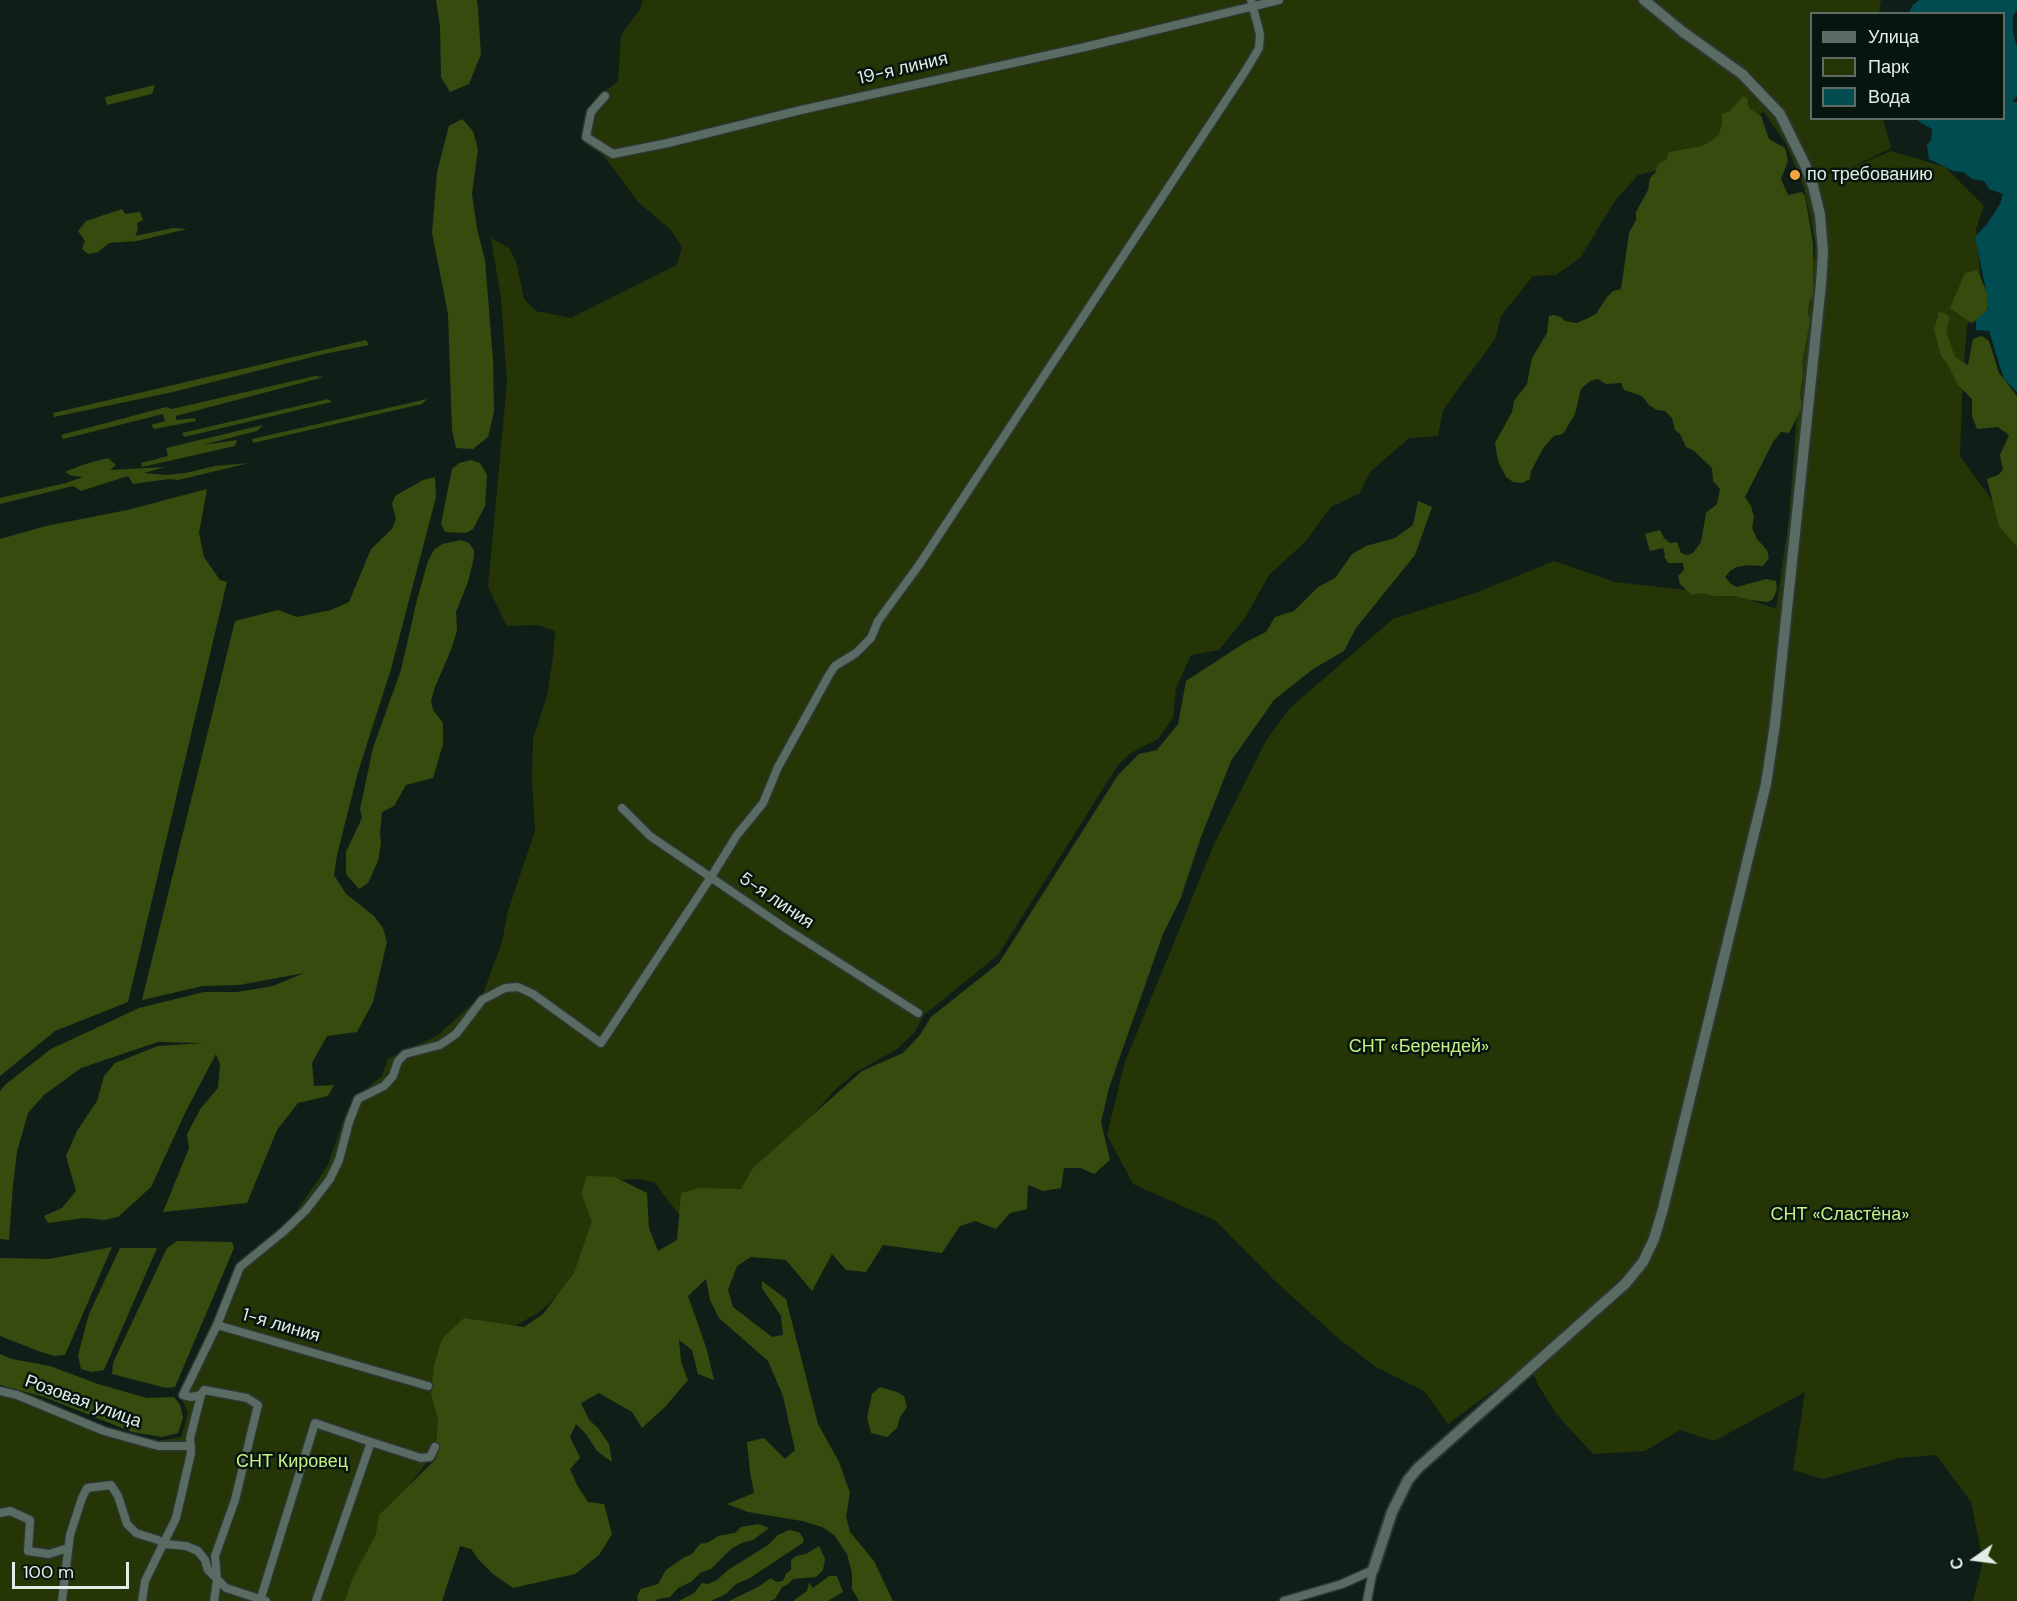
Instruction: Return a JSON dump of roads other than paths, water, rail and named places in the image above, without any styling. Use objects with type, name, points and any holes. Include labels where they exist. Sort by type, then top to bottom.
[{"type":"street","name":"19-я линия","points":[[605,96],[591,112],[586,137],[613,154],[1085,47],[1252,3],[1279,0]]},
{"type":"street","points":[[1367,1601],[1372,1570],[1392,1512],[1408,1480],[1418,1468],[1625,1284],[1643,1262],[1654,1239],[1663,1209],[1766,784],[1775,724],[1821,284],[1823,253],[1820,215],[1805,165],[1780,114],[1742,74],[1683,32],[1644,0]]},
{"type":"street","points":[[218,1325],[240,1267],[284,1232],[306,1210],[330,1179],[339,1160],[358,1099],[384,1086],[393,1076],[398,1061],[405,1054],[440,1045],[456,1035],[482,1000],[505,988],[518,987],[533,994],[601,1043],[737,835],[763,803],[778,767],[829,675],[835,666],[856,653],[871,638],[878,621],[925,556],[1246,70],[1259,48],[1260,34],[1252,3]]},
{"type":"street","name":"5-я линия","points":[[622,808],[650,836],[796,935],[918,1013]]},
{"type":"street","name":"1-я линия","points":[[201,1395],[190,1397],[183,1395],[218,1325],[428,1386]]},
{"type":"street","points":[[142,1601],[145,1581],[176,1518],[192,1453],[190,1438],[204,1390],[247,1398],[258,1405],[235,1500],[215,1556],[217,1580],[214,1601]]},
{"type":"street","name":"Розовая улица","points":[[0,1391],[17,1395],[104,1431],[158,1446],[190,1446]]},
{"type":"street","points":[[62,1601],[70,1535],[87,1488],[111,1485],[118,1496],[127,1524],[136,1533],[164,1544],[186,1546],[198,1551],[205,1560],[208,1570],[225,1588],[262,1601],[315,1423],[421,1458],[430,1457],[435,1447]]},
{"type":"street","points":[[316,1601],[371,1442]]},
{"type":"street","points":[[0,1513],[10,1511],[30,1520],[28,1551],[49,1554],[68,1548]]},
{"type":"street","points":[[1284,1601],[1342,1584],[1372,1570]]},
{"type":"water","points":[[1919,0],[2017,0],[2017,10],[2013,16],[2013,33],[2017,47],[2017,96],[2012,102],[2017,102],[2017,392],[2004,379],[1989,331],[1976,330],[1976,320],[1988,309],[1975,237],[1987,224],[2000,204],[2003,194],[1989,189],[1984,181],[1972,179],[1963,172],[1953,171],[1929,159],[1927,145],[1931,140],[1932,129],[1918,121],[2005,120],[2005,12],[1909,12]]},
{"type":"place","name":"по требованию","points":[[1795,175]]},
{"type":"park label","name":"СНТ «Берендей»","points":[[1419,1047]]},
{"type":"park label","name":"СНТ «Сластёна»","points":[[1840,1215]]},
{"type":"park label","name":"СНТ Кировец","points":[[292,1462]]}]
